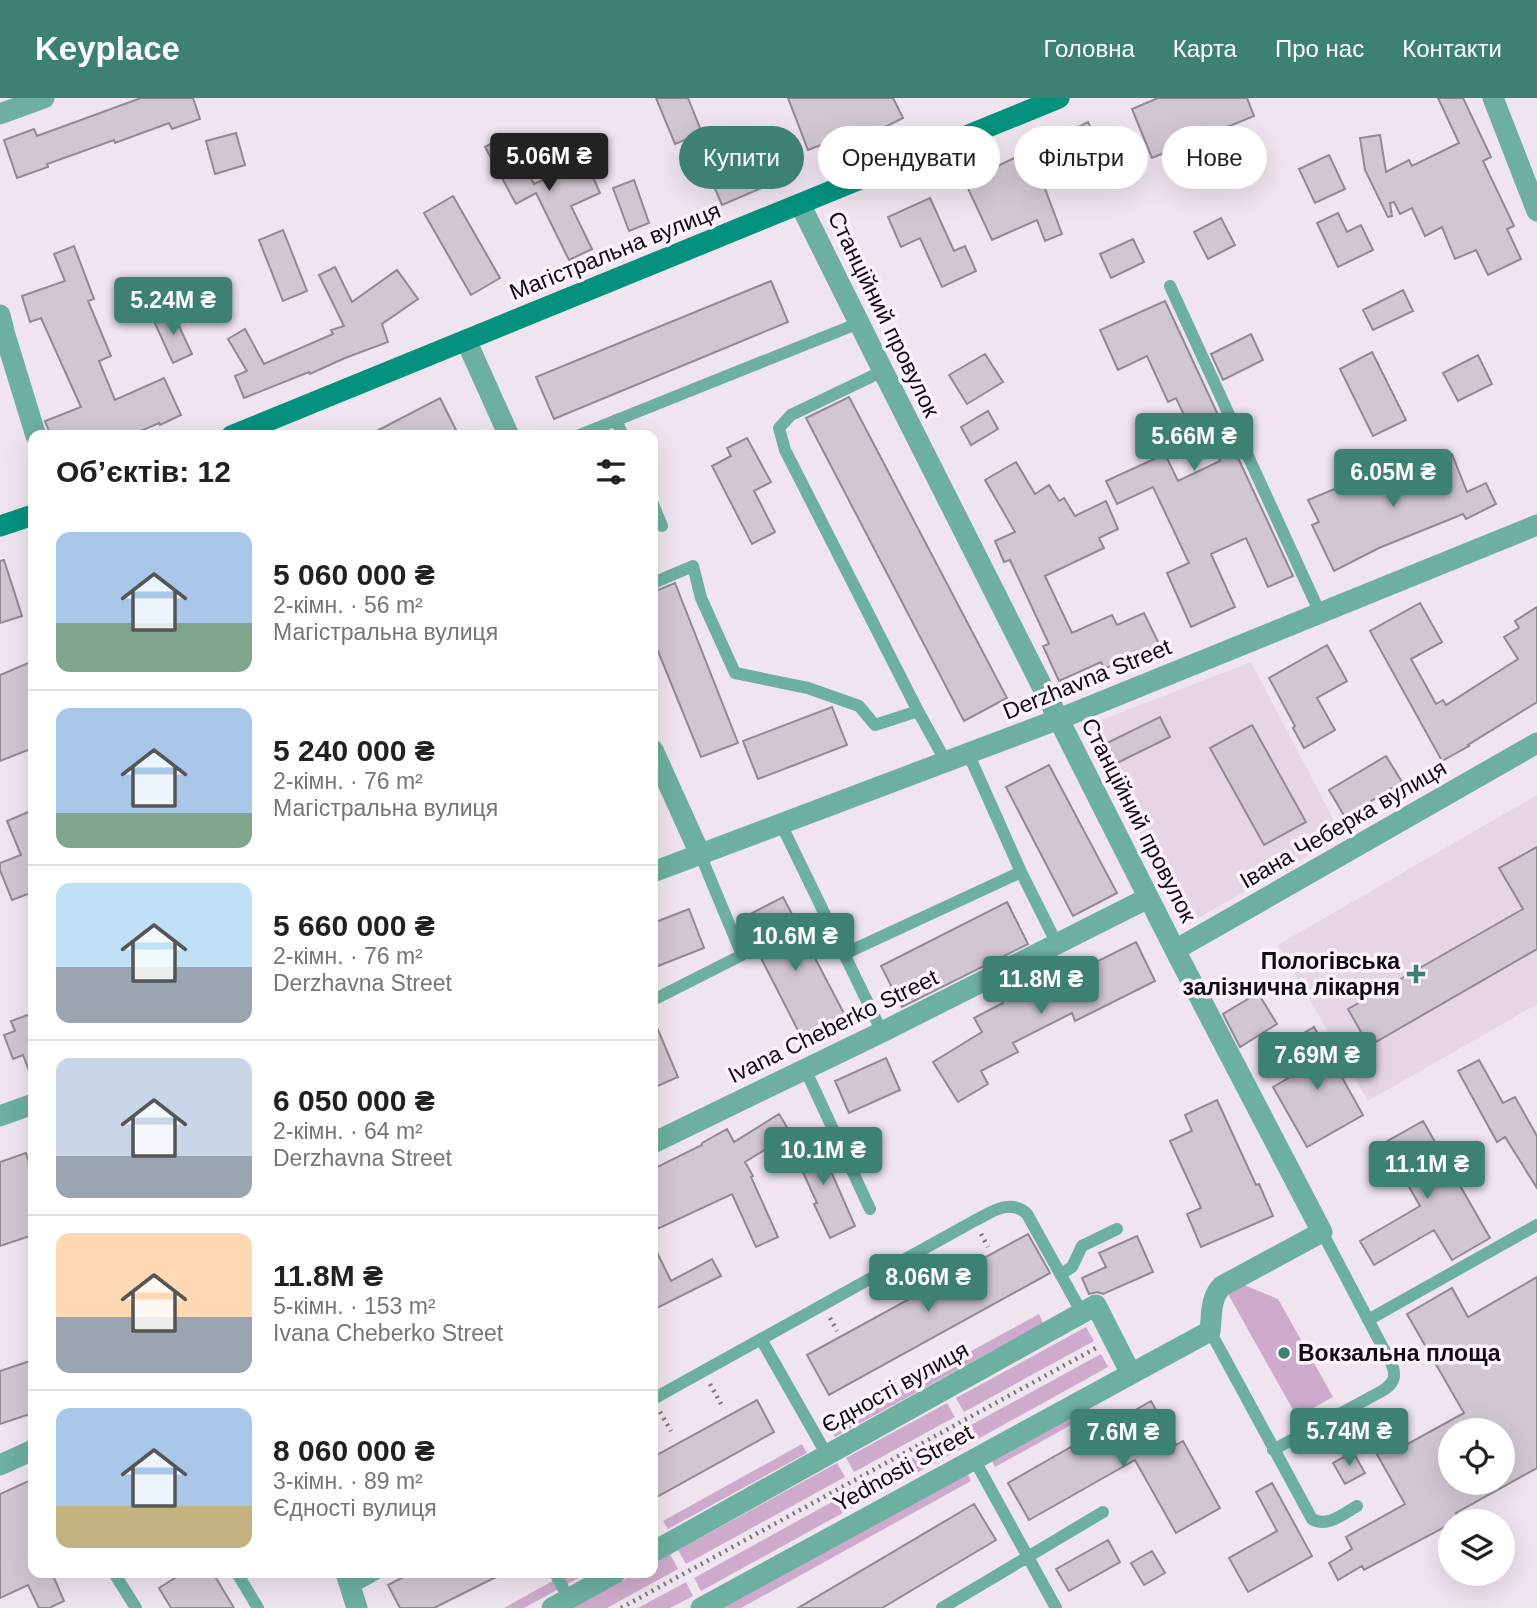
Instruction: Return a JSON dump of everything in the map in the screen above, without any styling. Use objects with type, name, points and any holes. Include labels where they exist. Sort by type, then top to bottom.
[{"type":"main road","name":"Магістральна вулиця","points":[[246,430],[1059,98]]},
{"type":"main road","points":[[0,526],[28,517]]},
{"type":"street","points":[[0,114],[44,98]]},
{"type":"street","points":[[1493,98],[1537,211]]},
{"type":"street","name":"Станційний провулок","points":[[800,204],[1175,950],[1322,1232]]},
{"type":"street","points":[[0,315],[34,430]]},
{"type":"street","points":[[466,340],[506,430]]},
{"type":"street","name":"Derzhavna Street","points":[[658,870],[1059,719],[1537,525]]},
{"type":"street","name":"Івана Чеберка вулиця","points":[[1175,950],[1537,743]]},
{"type":"street","points":[[658,761],[700,854]]},
{"type":"street","name":"Ivana Cheberko Street","points":[[658,1141],[1149,898]]},
{"type":"street","points":[[0,1116],[28,1106]]},
{"type":"street","points":[[1082,1312],[1096,1305],[1131,1374],[1210,1331],[1213,1301],[1222,1286],[1322,1232]]},
{"type":"street","name":"Єдності вулиця","points":[[658,1549],[1082,1312]]},
{"type":"street","name":"Yednosti Street","points":[[701,1608],[1131,1374]]},
{"type":"street","points":[[0,1465],[28,1452]]},
{"type":"street","points":[[561,1604],[606,1578]]},
{"type":"lane","points":[[1170,286],[1320,613]]},
{"type":"lane","points":[[592,430],[859,323]]},
{"type":"lane","points":[[883,371],[791,415],[779,428],[785,450],[946,762]]},
{"type":"lane","points":[[616,420],[620,430]]},
{"type":"lane","points":[[658,516],[662,526]]},
{"type":"lane","points":[[658,581],[693,566],[701,598],[735,673],[821,692],[859,706],[875,724],[918,711]]},
{"type":"lane","points":[[968,753],[1021,872],[1057,944]]},
{"type":"lane","points":[[781,824],[882,1032]]},
{"type":"lane","points":[[658,997],[742,955],[700,854]]},
{"type":"lane","points":[[844,954],[1021,872]]},
{"type":"lane","points":[[805,1069],[870,1209]]},
{"type":"lane","points":[[658,1395],[1003,1207],[1021,1208],[1027,1214],[1082,1312]]},
{"type":"lane","points":[[1368,1320],[1537,1225]]},
{"type":"lane","points":[[1061,1274],[1072,1267],[1082,1246],[1117,1229]]},
{"type":"lane","points":[[1273,1450],[1382,1391],[1395,1380],[1392,1365],[1322,1232]]},
{"type":"lane","points":[[1210,1331],[1308,1514],[1316,1522],[1329,1522],[1357,1506]]},
{"type":"lane","points":[[761,1339],[827,1455]]},
{"type":"lane","points":[[974,1459],[1056,1608]]},
{"type":"lane","points":[[942,1608],[1103,1513]]},
{"type":"lane","points":[[117,1578],[136,1608]]},
{"type":"lane","points":[[240,1578],[258,1608]]},
{"type":"lane","points":[[351,1590],[370,1578]]},
{"type":"lane","points":[[556,1578],[561,1604]]},
{"type":"path","points":[[621,1608],[1113,1338]]},
{"type":"shaded area","points":[[1251,662],[1342,836],[1186,925],[1086,726]]},
{"type":"shaded area","name":"Пологівська залізнична лікарня","points":[[1537,795],[1537,1004],[1368,1101],[1278,945]]},
{"type":"shaded area","points":[[1244,1285],[1278,1299],[1333,1397],[1297,1417],[1228,1294]]},
{"type":"shaded area","points":[[1039,1314],[1043,1323],[835,1437],[830,1428]]},
{"type":"shaded area","points":[[1086,1327],[1094,1341],[964,1412],[956,1398]]},
{"type":"shaded area","points":[[1101,1354],[1108,1367],[978,1439],[971,1425]]},
{"type":"shaded area","points":[[947,1403],[955,1417],[854,1472],[846,1458]]},
{"type":"shaded area","points":[[1084,1407],[1089,1415],[995,1467],[991,1459]]},
{"type":"shaded area","points":[[962,1431],[970,1444],[869,1499],[862,1486]]},
{"type":"shaded area","points":[[802,1444],[807,1453],[668,1529],[663,1521]]},
{"type":"shaded area","points":[[837,1463],[845,1477],[686,1564],[678,1550]]},
{"type":"shaded area","points":[[967,1472],[971,1481],[741,1608],[722,1608]]},
{"type":"shaded area","points":[[852,1491],[859,1504],[701,1591],[694,1578]]},
{"type":"shaded area","points":[[670,1554],[678,1569],[607,1608],[573,1608],[627,1578],[658,1578],[658,1561]]},
{"type":"shaded area","points":[[558,1578],[579,1578],[524,1608],[504,1608]]},
{"type":"shaded area","points":[[686,1582],[693,1596],[670,1608],[638,1608]]},
{"type":"building","points":[[141,98],[193,98],[200,119],[172,129],[169,123],[115,143],[114,140],[17,178],[4,140],[34,129],[37,136]]},
{"type":"building","points":[[656,98],[688,98],[699,126],[679,126],[679,142],[675,144]]},
{"type":"building","points":[[788,98],[893,98],[903,118],[887,126],[818,126],[818,146],[808,150],[804,140],[804,126],[799,126]]},
{"type":"building","points":[[1158,98],[1247,98],[1254,116],[1230,126],[1162,126],[1162,154],[1152,158],[1148,148],[1148,126],[1139,126],[1132,109]]},
{"type":"building","points":[[1438,98],[1463,98],[1491,157],[1483,161],[1514,226],[1507,229],[1521,259],[1488,275],[1476,250],[1455,259],[1442,227],[1425,236],[1412,208],[1400,214],[1394,202],[1390,203],[1392,216],[1388,217],[1365,170],[1360,138],[1380,135],[1386,172],[1409,160],[1412,166],[1459,143]]},
{"type":"building","points":[[236,133],[245,165],[215,174],[206,141]]},
{"type":"building","points":[[507,135],[534,184],[586,161],[600,193],[571,206],[592,249],[569,260],[536,193],[516,204],[485,147]]},
{"type":"building","points":[[1329,155],[1345,189],[1315,203],[1299,169]]},
{"type":"building","points":[[1014,158],[1014,189],[1045,189],[1062,234],[1045,241],[1037,220],[992,240],[968,189],[1000,189],[1000,165]]},
{"type":"building","points":[[634,180],[649,223],[629,231],[613,188]]},
{"type":"building","points":[[715,189],[759,189],[722,205]]},
{"type":"building","points":[[453,196],[500,278],[471,295],[424,213]]},
{"type":"building","points":[[930,198],[954,251],[965,246],[976,271],[942,287],[920,238],[901,247],[888,217]]},
{"type":"building","points":[[1338,213],[1347,232],[1361,225],[1373,250],[1338,267],[1317,223]]},
{"type":"building","points":[[1221,218],[1235,245],[1208,259],[1194,232]]},
{"type":"building","points":[[283,230],[307,291],[283,301],[259,240]]},
{"type":"building","points":[[1133,239],[1144,262],[1111,278],[1100,254]]},
{"type":"building","points":[[74,246],[94,299],[88,301],[111,356],[99,361],[115,400],[164,378],[181,415],[143,430],[49,430],[45,421],[81,407],[41,318],[30,322],[22,296],[65,281],[54,254]]},
{"type":"building","points":[[335,267],[352,302],[397,270],[418,299],[382,324],[388,342],[244,398],[235,376],[247,371],[228,339],[245,329],[264,364],[333,334],[331,330],[344,326],[319,275]]},
{"type":"building","points":[[771,281],[788,322],[554,419],[536,377]]},
{"type":"building","points":[[1403,290],[1413,311],[1373,330],[1363,310]]},
{"type":"building","points":[[1165,301],[1293,576],[1268,587],[1246,538],[1211,554],[1235,607],[1191,627],[1167,573],[1189,563],[1153,487],[1117,504],[1106,481],[1165,454],[1178,481],[1220,461],[1205,428],[1193,434],[1176,398],[1168,402],[1147,356],[1118,370],[1100,330]]},
{"type":"building","points":[[172,311],[192,354],[173,363],[153,319]]},
{"type":"building","points":[[1251,334],[1263,360],[1223,380],[1211,354]]},
{"type":"building","points":[[1372,352],[1406,420],[1373,436],[1340,369]]},
{"type":"building","points":[[985,354],[1003,382],[967,404],[949,375]]},
{"type":"building","points":[[1478,355],[1492,384],[1458,401],[1443,373]]},
{"type":"building","points":[[849,397],[1007,698],[964,721],[806,418]]},
{"type":"building","points":[[440,398],[456,430],[379,430]]},
{"type":"building","points":[[988,411],[998,429],[971,445],[961,427]]},
{"type":"building","points":[[747,438],[771,482],[754,491],[775,532],[752,544],[712,466],[731,456],[727,448]]},
{"type":"building","points":[[1452,454],[1467,492],[1486,483],[1496,504],[1466,519],[1463,514],[1379,548],[1334,571],[1312,525],[1319,522],[1308,500],[1356,480],[1361,490],[1431,458],[1432,462]]},
{"type":"building","points":[[1016,462],[1035,494],[1049,485],[1059,501],[1064,498],[1075,516],[1106,501],[1118,529],[1099,538],[1104,548],[1045,576],[1072,633],[1112,615],[1117,625],[1144,613],[1159,644],[1104,669],[1101,662],[1059,681],[1043,646],[1049,644],[1010,560],[1004,562],[995,541],[1015,532],[985,480]]},
{"type":"building","points":[[4,560],[22,616],[0,623],[0,561]]},
{"type":"building","points":[[675,583],[738,743],[701,757],[658,651],[658,590]]},
{"type":"building","points":[[1420,603],[1442,642],[1411,659],[1436,704],[1443,700],[1446,705],[1518,659],[1504,637],[1519,628],[1515,621],[1537,607],[1537,702],[1442,761],[1370,631]]},
{"type":"building","points":[[1327,645],[1347,681],[1317,698],[1335,730],[1304,748],[1269,678]]},
{"type":"building","points":[[28,663],[28,750],[0,761],[0,675]]},
{"type":"building","points":[[832,707],[847,745],[758,779],[743,741]]},
{"type":"building","points":[[1160,717],[1170,737],[1117,763],[1107,743]]},
{"type":"building","points":[[1252,725],[1306,822],[1264,845],[1210,748]]},
{"type":"building","points":[[1386,756],[1402,782],[1345,817],[1329,790]]},
{"type":"building","points":[[1049,765],[1117,893],[1073,916],[1006,787]]},
{"type":"building","points":[[28,812],[28,894],[12,900],[0,870],[0,863],[21,855],[7,821]]},
{"type":"building","points":[[1537,847],[1537,949],[1369,1046],[1348,1009],[1523,909],[1499,868]]},
{"type":"building","points":[[783,897],[850,1025],[807,1048],[741,919]]},
{"type":"building","points":[[1007,902],[1028,944],[902,1007],[881,966]]},
{"type":"building","points":[[689,909],[704,948],[658,966],[658,921]]},
{"type":"building","points":[[1136,942],[1155,981],[1075,1021],[1072,1013],[1013,1043],[1018,1052],[981,1071],[988,1084],[958,1102],[933,1062],[982,1032],[974,1018],[1027,988],[1030,995]]},
{"type":"building","points":[[1258,993],[1277,1024],[1240,1047],[1223,1014]]},
{"type":"building","points":[[28,1015],[28,1068],[23,1055],[13,1059],[4,1035],[15,1031],[11,1021]]},
{"type":"building","points":[[1314,1027],[1363,1115],[1307,1147],[1273,1087],[1304,1069],[1289,1042]]},
{"type":"building","points":[[658,1030],[678,1077],[658,1086]]},
{"type":"building","points":[[886,1058],[900,1090],[849,1113],[835,1081]]},
{"type":"building","points":[[1479,1060],[1503,1103],[1515,1097],[1537,1136],[1537,1188],[1505,1137],[1497,1142],[1458,1071]]},
{"type":"building","points":[[1217,1100],[1273,1216],[1201,1247],[1187,1214],[1201,1208],[1170,1141],[1192,1131],[1185,1115]]},
{"type":"building","points":[[779,1114],[791,1134],[745,1162],[778,1237],[756,1247],[732,1194],[658,1229],[658,1167],[702,1145],[727,1129],[734,1142]]},
{"type":"building","points":[[1423,1121],[1490,1238],[1452,1260],[1434,1230],[1374,1265],[1360,1241],[1420,1206],[1384,1143]]},
{"type":"building","points":[[815,1135],[855,1226],[830,1238],[791,1146]]},
{"type":"building","points":[[26,1153],[28,1159],[28,1237],[0,1246],[0,1162]]},
{"type":"building","points":[[1028,1234],[1050,1273],[829,1395],[807,1355]]},
{"type":"building","points":[[1137,1236],[1153,1272],[1103,1294],[1089,1294],[1082,1278],[1106,1267],[1099,1253]]},
{"type":"building","points":[[658,1254],[671,1281],[712,1259],[721,1276],[658,1308]]},
{"type":"building","points":[[1537,1277],[1537,1468],[1515,1480],[1515,1418],[1455,1418],[1464,1413],[1407,1314],[1452,1288],[1468,1317]]},
{"type":"building","points":[[28,1362],[28,1415],[0,1424],[0,1371]]},
{"type":"building","points":[[757,1400],[774,1432],[658,1496],[658,1454]]},
{"type":"building","points":[[1151,1401],[1176,1445],[1183,1441],[1220,1508],[1176,1533],[1135,1460],[1029,1520],[1008,1483]]},
{"type":"building","points":[[1438,1427],[1438,1495],[1488,1495],[1463,1509],[1438,1509],[1438,1531],[1364,1570],[1362,1566],[1338,1580],[1329,1563],[1352,1549],[1346,1537],[1405,1504],[1374,1449],[1399,1434],[1406,1445]]},
{"type":"building","points":[[1353,1452],[1365,1473],[1345,1484],[1333,1463]]},
{"type":"building","points":[[28,1481],[28,1578],[54,1578],[64,1601],[49,1608],[39,1608],[28,1585],[0,1598],[0,1494]]},
{"type":"building","points":[[1272,1483],[1312,1556],[1248,1592],[1229,1558],[1277,1531],[1256,1492]]},
{"type":"building","points":[[974,1504],[996,1540],[882,1608],[798,1608]]},
{"type":"building","points":[[1108,1540],[1120,1562],[1069,1591],[1056,1569]]},
{"type":"building","points":[[1152,1551],[1165,1573],[1144,1585],[1131,1563]]},
{"type":"building","points":[[175,1578],[216,1578],[234,1608],[171,1608],[159,1588]]},
{"type":"building","points":[[401,1578],[494,1578],[434,1608],[400,1608],[388,1585]]},
{"type":"place","name":"Пологівська залізнична лікарня","points":[[1416,974]]},
{"type":"place","name":"Вокзальна площа","points":[[1284,1353]]}]
